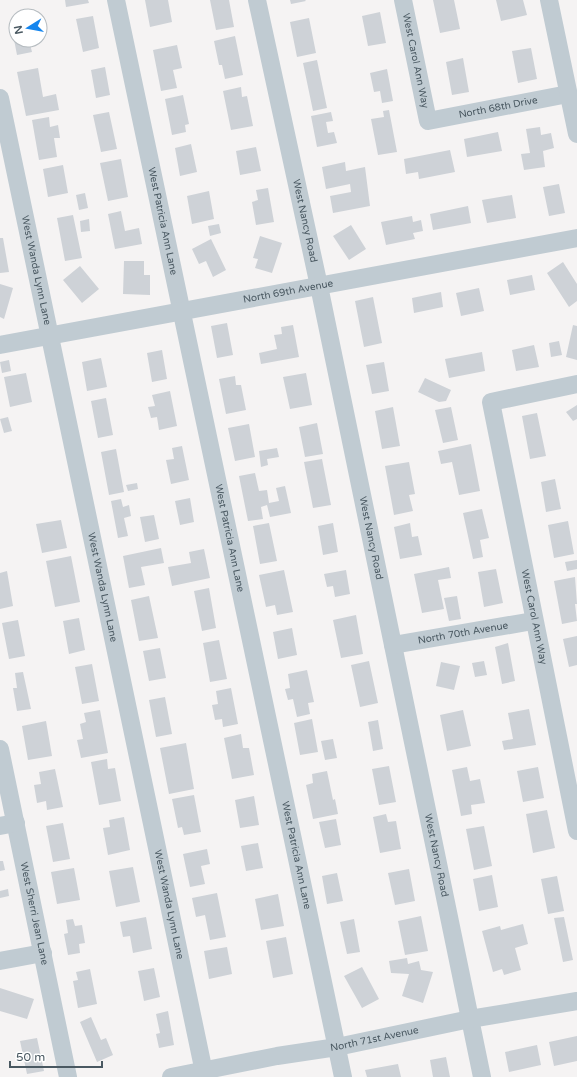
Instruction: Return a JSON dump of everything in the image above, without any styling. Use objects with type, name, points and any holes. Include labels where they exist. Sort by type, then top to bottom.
[{"type":"street","name":"West Patricia Ann Lane","points":[[116,0],[343,1077]]},
{"type":"street","name":"West Nancy Road","points":[[257,0],[319,286],[482,1077]]},
{"type":"street","name":"West Carol Ann Way","points":[[403,0],[428,121]]},
{"type":"street","points":[[549,0],[577,134]]},
{"type":"street","name":"North 68th Drive","points":[[428,121],[568,94]]},
{"type":"street","name":"West Wanda Lynn Lane","points":[[0,98],[204,1074]]},
{"type":"street","name":"North 69th Avenue","points":[[0,345],[577,238]]},
{"type":"street","name":"West Carol Ann Way","points":[[577,384],[490,402],[533,621],[577,831]]},
{"type":"street","name":"North 70th Avenue","points":[[393,645],[533,621]]},
{"type":"street","name":"West Sherri Jean Lane","points":[[0,749],[8,825],[43,953],[68,1077]]},
{"type":"street","points":[[0,961],[43,953]]},
{"type":"street","name":"North 71st Avenue","points":[[172,1077],[204,1074],[277,1056],[337,1047],[470,1019],[577,1001]]},
{"type":"building","points":[[65,0],[88,0],[89,3],[66,7]]},
{"type":"building","points":[[145,0],[168,0],[172,22],[150,27]]},
{"type":"building","points":[[210,0],[229,0],[234,27],[216,30]]},
{"type":"building","points":[[290,0],[305,0],[306,1],[291,4]]},
{"type":"building","points":[[433,0],[454,0],[460,29],[440,33]]},
{"type":"building","points":[[496,0],[523,0],[527,15],[501,21]]},
{"type":"building","points":[[380,12],[386,43],[368,46],[362,16]]},
{"type":"building","points":[[93,16],[99,48],[83,52],[76,19]]},
{"type":"building","points":[[309,18],[316,53],[297,57],[290,22]]},
{"type":"building","points":[[235,36],[243,75],[225,79],[222,65],[219,65],[214,41]]},
{"type":"building","points":[[177,45],[182,68],[173,70],[177,88],[161,91],[153,50]]},
{"type":"building","points":[[16,48],[31,48],[32,52],[17,55]]},
{"type":"building","points":[[531,48],[537,79],[518,83],[512,51]]},
{"type":"building","points":[[463,58],[469,92],[452,95],[446,62]]},
{"type":"building","points":[[317,60],[327,108],[313,111],[303,63]]},
{"type":"building","points":[[105,67],[110,95],[96,98],[91,70]]},
{"type":"building","points":[[38,68],[43,97],[56,94],[59,110],[26,116],[17,72]]},
{"type":"building","points":[[387,69],[393,101],[382,103],[380,91],[374,92],[370,73]]},
{"type":"building","points":[[241,87],[242,97],[247,96],[253,126],[231,130],[223,91]]},
{"type":"building","points":[[183,95],[189,124],[185,125],[186,132],[172,135],[165,99]]},
{"type":"building","points":[[389,110],[397,152],[378,155],[371,119],[384,117],[383,111]]},
{"type":"building","points":[[109,112],[117,149],[101,152],[93,115]]},
{"type":"building","points":[[331,112],[333,121],[326,122],[328,133],[334,132],[337,143],[317,147],[311,116]]},
{"type":"building","points":[[49,117],[50,127],[58,125],[60,138],[54,138],[57,157],[39,160],[32,120]]},
{"type":"building","points":[[540,127],[541,135],[551,133],[554,148],[543,151],[545,167],[524,170],[521,154],[530,153],[526,129]]},
{"type":"building","points":[[498,132],[502,151],[467,157],[464,139]]},
{"type":"building","points":[[191,144],[197,172],[180,176],[175,148]]},
{"type":"building","points":[[256,147],[261,171],[240,175],[236,151]]},
{"type":"building","points":[[450,150],[455,172],[419,179],[418,172],[406,174],[404,159]]},
{"type":"building","points":[[121,159],[128,197],[108,201],[100,163]]},
{"type":"building","points":[[345,162],[346,171],[365,167],[370,206],[333,213],[330,196],[351,192],[350,184],[326,189],[322,167]]},
{"type":"building","points":[[63,165],[68,193],[48,197],[43,169]]},
{"type":"building","points":[[559,184],[565,213],[549,216],[543,187]]},
{"type":"building","points":[[268,188],[274,222],[256,225],[252,202],[258,200],[256,190]]},
{"type":"building","points":[[209,191],[214,219],[192,224],[187,196]]},
{"type":"building","points":[[85,193],[88,208],[79,210],[76,195]]},
{"type":"building","points":[[512,195],[516,218],[487,223],[482,200]]},
{"type":"building","points":[[468,206],[471,223],[433,230],[430,214]]},
{"type":"building","points":[[121,211],[125,231],[139,228],[142,244],[115,249],[108,214]]},
{"type":"building","points":[[73,215],[82,258],[65,261],[57,218]]},
{"type":"building","points":[[412,216],[413,222],[421,220],[423,231],[413,233],[415,239],[386,245],[381,222]]},
{"type":"building","points":[[89,219],[90,231],[81,232],[80,221]]},
{"type":"building","points":[[219,224],[221,233],[210,236],[208,226]]},
{"type":"building","points":[[351,225],[366,249],[349,260],[333,236]]},
{"type":"building","points":[[260,236],[282,243],[272,273],[255,268],[258,259],[253,258]]},
{"type":"building","points":[[0,238],[3,238],[9,272],[0,273]]},
{"type":"building","points":[[211,239],[226,270],[213,277],[206,261],[199,264],[192,249]]},
{"type":"building","points":[[124,261],[144,261],[144,275],[150,275],[150,295],[123,294]]},
{"type":"building","points":[[563,262],[577,284],[577,301],[569,307],[547,273]]},
{"type":"building","points":[[80,266],[99,289],[82,303],[63,280]]},
{"type":"building","points":[[532,275],[535,290],[510,295],[507,280]]},
{"type":"building","points":[[0,284],[13,288],[4,319],[0,317]]},
{"type":"building","points":[[479,288],[484,311],[461,316],[456,293]]},
{"type":"building","points":[[441,292],[443,307],[414,313],[412,298]]},
{"type":"building","points":[[373,297],[382,343],[364,347],[355,301]]},
{"type":"building","points":[[227,323],[233,355],[217,358],[211,326]]},
{"type":"building","points":[[293,325],[299,357],[261,364],[259,353],[277,349],[274,335],[282,334],[281,327]]},
{"type":"building","points":[[573,325],[577,326],[577,360],[566,357]]},
{"type":"building","points":[[559,341],[562,355],[551,357],[549,343]]},
{"type":"building","points":[[534,345],[539,367],[516,371],[512,350]]},
{"type":"building","points":[[162,350],[167,379],[152,382],[147,353]]},
{"type":"building","points":[[482,352],[485,371],[449,378],[445,359]]},
{"type":"building","points":[[101,358],[107,387],[87,391],[82,362]]},
{"type":"building","points":[[9,360],[11,371],[2,373],[0,362]]},
{"type":"building","points":[[384,362],[389,391],[372,394],[366,365]]},
{"type":"building","points":[[26,373],[32,402],[10,407],[4,377]]},
{"type":"building","points":[[306,373],[312,405],[290,409],[283,377]]},
{"type":"building","points":[[235,376],[236,385],[241,385],[246,410],[226,414],[219,379]]},
{"type":"building","points":[[425,378],[451,390],[446,401],[439,402],[418,392]]},
{"type":"building","points":[[170,391],[177,426],[159,430],[157,417],[151,418],[148,407],[155,406],[152,395]]},
{"type":"building","points":[[106,398],[113,435],[98,438],[91,401]]},
{"type":"building","points":[[577,405],[577,419],[573,421],[566,412]]},
{"type":"building","points":[[393,407],[400,446],[382,449],[375,411]]},
{"type":"building","points":[[451,407],[458,440],[443,443],[435,410]]},
{"type":"building","points":[[537,413],[546,456],[530,459],[522,416]]},
{"type":"building","points":[[8,417],[12,431],[4,433],[0,419]]},
{"type":"building","points":[[317,423],[323,454],[305,457],[299,427]]},
{"type":"building","points":[[249,424],[255,457],[235,461],[228,428]]},
{"type":"building","points":[[471,444],[480,491],[459,495],[452,462],[441,464],[438,451]]},
{"type":"building","points":[[182,446],[189,480],[171,484],[166,460],[174,459],[172,448]]},
{"type":"building","points":[[277,448],[279,457],[267,459],[268,465],[261,467],[259,451]]},
{"type":"building","points":[[116,449],[124,492],[109,495],[101,452]]},
{"type":"building","points":[[322,459],[331,505],[313,508],[304,462]]},
{"type":"building","points":[[409,462],[415,494],[409,495],[413,511],[394,515],[385,466]]},
{"type":"building","points":[[255,473],[259,491],[267,490],[269,503],[279,501],[276,488],[285,486],[291,513],[270,517],[267,505],[261,507],[263,519],[248,521],[239,476]]},
{"type":"building","points":[[555,479],[561,509],[546,512],[541,482]]},
{"type":"building","points":[[137,483],[138,489],[128,491],[126,485]]},
{"type":"building","points":[[190,498],[194,522],[180,525],[175,501]]},
{"type":"building","points":[[121,499],[123,507],[129,505],[131,516],[124,518],[128,536],[118,538],[111,501]]},
{"type":"building","points":[[482,509],[489,538],[480,540],[483,557],[473,559],[463,513]]},
{"type":"building","points":[[154,515],[159,539],[145,542],[140,517]]},
{"type":"building","points":[[61,520],[67,548],[42,553],[36,524]]},
{"type":"building","points":[[568,521],[574,554],[554,558],[548,525]]},
{"type":"building","points":[[269,523],[277,561],[260,564],[253,526]]},
{"type":"building","points":[[333,523],[338,552],[323,555],[318,526]]},
{"type":"building","points":[[410,523],[412,537],[418,536],[422,555],[400,559],[394,527]]},
{"type":"building","points":[[161,548],[164,563],[141,567],[145,585],[129,588],[123,556]]},
{"type":"building","points":[[204,549],[210,578],[172,586],[168,567],[191,563],[189,552]]},
{"type":"building","points":[[71,556],[80,602],[55,607],[46,561]]},
{"type":"building","points":[[577,560],[577,569],[567,571],[565,562]]},
{"type":"building","points":[[449,567],[451,578],[438,580],[444,609],[422,613],[414,574]]},
{"type":"building","points":[[496,569],[503,603],[484,607],[478,572]]},
{"type":"building","points":[[284,570],[293,612],[277,615],[275,605],[266,607],[259,575]]},
{"type":"building","points":[[346,570],[350,594],[335,597],[333,586],[327,587],[324,574]]},
{"type":"building","points":[[7,571],[13,606],[0,609],[0,573]]},
{"type":"building","points":[[575,577],[577,604],[575,604],[577,621],[562,624],[554,581]]},
{"type":"building","points":[[209,588],[216,628],[202,631],[194,591]]},
{"type":"building","points":[[149,596],[158,638],[139,641],[131,600]]},
{"type":"building","points":[[457,596],[461,619],[449,621],[444,598]]},
{"type":"building","points":[[356,615],[363,654],[341,658],[333,620]]},
{"type":"building","points":[[79,618],[85,650],[69,654],[63,621]]},
{"type":"building","points":[[18,620],[25,656],[9,659],[2,623]]},
{"type":"building","points":[[292,628],[297,655],[278,659],[273,632]]},
{"type":"building","points":[[577,636],[577,665],[569,667],[563,639]]},
{"type":"building","points":[[219,640],[227,679],[210,682],[203,643]]},
{"type":"building","points":[[508,643],[515,681],[502,684],[495,647]]},
{"type":"building","points":[[160,648],[166,678],[149,681],[143,651]]},
{"type":"building","points":[[369,661],[378,703],[360,707],[351,665]]},
{"type":"building","points":[[484,661],[487,675],[475,677],[472,663]]},
{"type":"building","points":[[441,662],[460,666],[454,690],[436,686]]},
{"type":"building","points":[[92,664],[99,701],[82,704],[75,667]]},
{"type":"building","points":[[307,670],[314,702],[308,703],[310,714],[297,717],[293,699],[288,700],[285,689],[290,688],[288,674]]},
{"type":"building","points":[[23,672],[31,709],[17,711],[13,688],[17,688],[15,673]]},
{"type":"building","points":[[231,688],[238,724],[223,727],[222,719],[215,720],[212,705],[218,704],[216,691]]},
{"type":"building","points":[[165,697],[172,734],[156,737],[149,700]]},
{"type":"building","points":[[529,709],[536,745],[504,750],[502,741],[513,739],[508,713]]},
{"type":"building","points":[[100,710],[108,753],[81,758],[77,740],[83,739],[80,724],[86,722],[84,713]]},
{"type":"building","points":[[463,710],[471,746],[447,751],[440,715]]},
{"type":"building","points":[[312,719],[318,752],[300,755],[294,723]]},
{"type":"building","points":[[378,720],[383,749],[373,751],[368,722]]},
{"type":"building","points":[[46,721],[52,756],[28,760],[22,726]]},
{"type":"building","points":[[241,734],[243,748],[249,748],[254,775],[232,779],[224,738]]},
{"type":"building","points":[[333,739],[337,758],[325,760],[321,741]]},
{"type":"building","points":[[186,743],[194,789],[169,794],[160,748]]},
{"type":"building","points":[[107,759],[108,769],[115,768],[121,801],[99,805],[91,762]]},
{"type":"building","points":[[389,766],[396,802],[379,805],[372,769]]},
{"type":"building","points":[[467,767],[470,781],[480,779],[485,803],[471,805],[472,814],[461,816],[452,770]]},
{"type":"building","points":[[538,767],[544,798],[523,802],[517,771]]},
{"type":"building","points":[[55,769],[63,807],[47,810],[46,801],[37,803],[34,785],[41,784],[39,772]]},
{"type":"building","points":[[327,771],[333,800],[335,799],[338,814],[313,819],[306,785],[313,783],[312,774]]},
{"type":"building","points":[[194,795],[201,832],[184,835],[182,827],[178,828],[172,799]]},
{"type":"building","points":[[254,796],[259,825],[240,828],[235,800]]},
{"type":"building","points":[[547,810],[555,848],[533,853],[526,814]]},
{"type":"building","points":[[386,814],[388,822],[396,821],[401,849],[380,853],[373,817]]},
{"type":"building","points":[[124,817],[130,850],[108,855],[103,828],[110,827],[109,820]]},
{"type":"building","points":[[336,819],[341,845],[325,848],[319,822]]},
{"type":"building","points":[[63,823],[70,859],[53,862],[46,826]]},
{"type":"building","points":[[484,826],[492,866],[474,870],[466,829]]},
{"type":"building","points":[[258,843],[263,868],[246,871],[241,846]]},
{"type":"building","points":[[207,849],[210,864],[201,866],[205,884],[190,887],[183,854]]},
{"type":"building","points":[[0,861],[3,861],[5,870],[0,871]]},
{"type":"building","points":[[133,867],[140,902],[116,907],[109,871]]},
{"type":"building","points":[[74,868],[80,900],[57,904],[51,872]]},
{"type":"building","points":[[409,869],[415,901],[395,905],[388,873]]},
{"type":"building","points":[[337,873],[343,901],[327,904],[322,876]]},
{"type":"building","points":[[492,875],[498,907],[479,911],[473,879]]},
{"type":"building","points":[[557,876],[564,911],[548,914],[541,879]]},
{"type":"building","points":[[8,889],[9,896],[0,898],[0,891]]},
{"type":"building","points":[[217,893],[226,937],[210,940],[205,915],[196,917],[192,898]]},
{"type":"building","points":[[278,894],[284,926],[261,930],[255,899]]},
{"type":"building","points":[[421,916],[428,951],[405,955],[398,921]]},
{"type":"building","points":[[146,917],[152,949],[133,953],[130,936],[123,937],[120,922]]},
{"type":"building","points":[[564,917],[573,960],[563,962],[554,918]]},
{"type":"building","points":[[73,919],[75,926],[82,925],[85,943],[79,944],[80,953],[68,955],[64,934],[68,933],[66,920]]},
{"type":"building","points":[[354,919],[360,952],[347,954],[340,922]]},
{"type":"building","points":[[523,924],[528,944],[515,948],[521,970],[504,975],[502,969],[493,972],[482,931],[500,926],[501,930]]},
{"type":"building","points":[[286,937],[293,974],[273,978],[266,941]]},
{"type":"building","points":[[227,947],[232,974],[209,979],[204,951]]},
{"type":"building","points":[[407,958],[408,964],[419,961],[421,970],[433,972],[423,1003],[402,996],[409,974],[391,973],[389,961]]},
{"type":"building","points":[[362,967],[379,999],[362,1008],[344,976]]},
{"type":"building","points":[[154,968],[160,997],[144,1001],[138,971]]},
{"type":"building","points":[[90,969],[97,1004],[78,1008],[73,981],[78,980],[76,972]]},
{"type":"building","points":[[0,988],[34,999],[27,1019],[0,1011]]},
{"type":"building","points":[[168,1011],[174,1045],[159,1048],[156,1034],[160,1033],[156,1014]]},
{"type":"building","points":[[91,1017],[101,1040],[106,1038],[113,1055],[97,1062],[80,1022]]},
{"type":"building","points":[[577,1036],[577,1061],[554,1066],[549,1042]]},
{"type":"building","points":[[37,1038],[44,1071],[27,1074],[20,1041]]},
{"type":"building","points":[[537,1045],[541,1065],[509,1072],[505,1052]]},
{"type":"building","points":[[446,1057],[450,1077],[433,1077],[430,1060]]},
{"type":"building","points":[[398,1064],[401,1077],[367,1077],[365,1070]]}]
